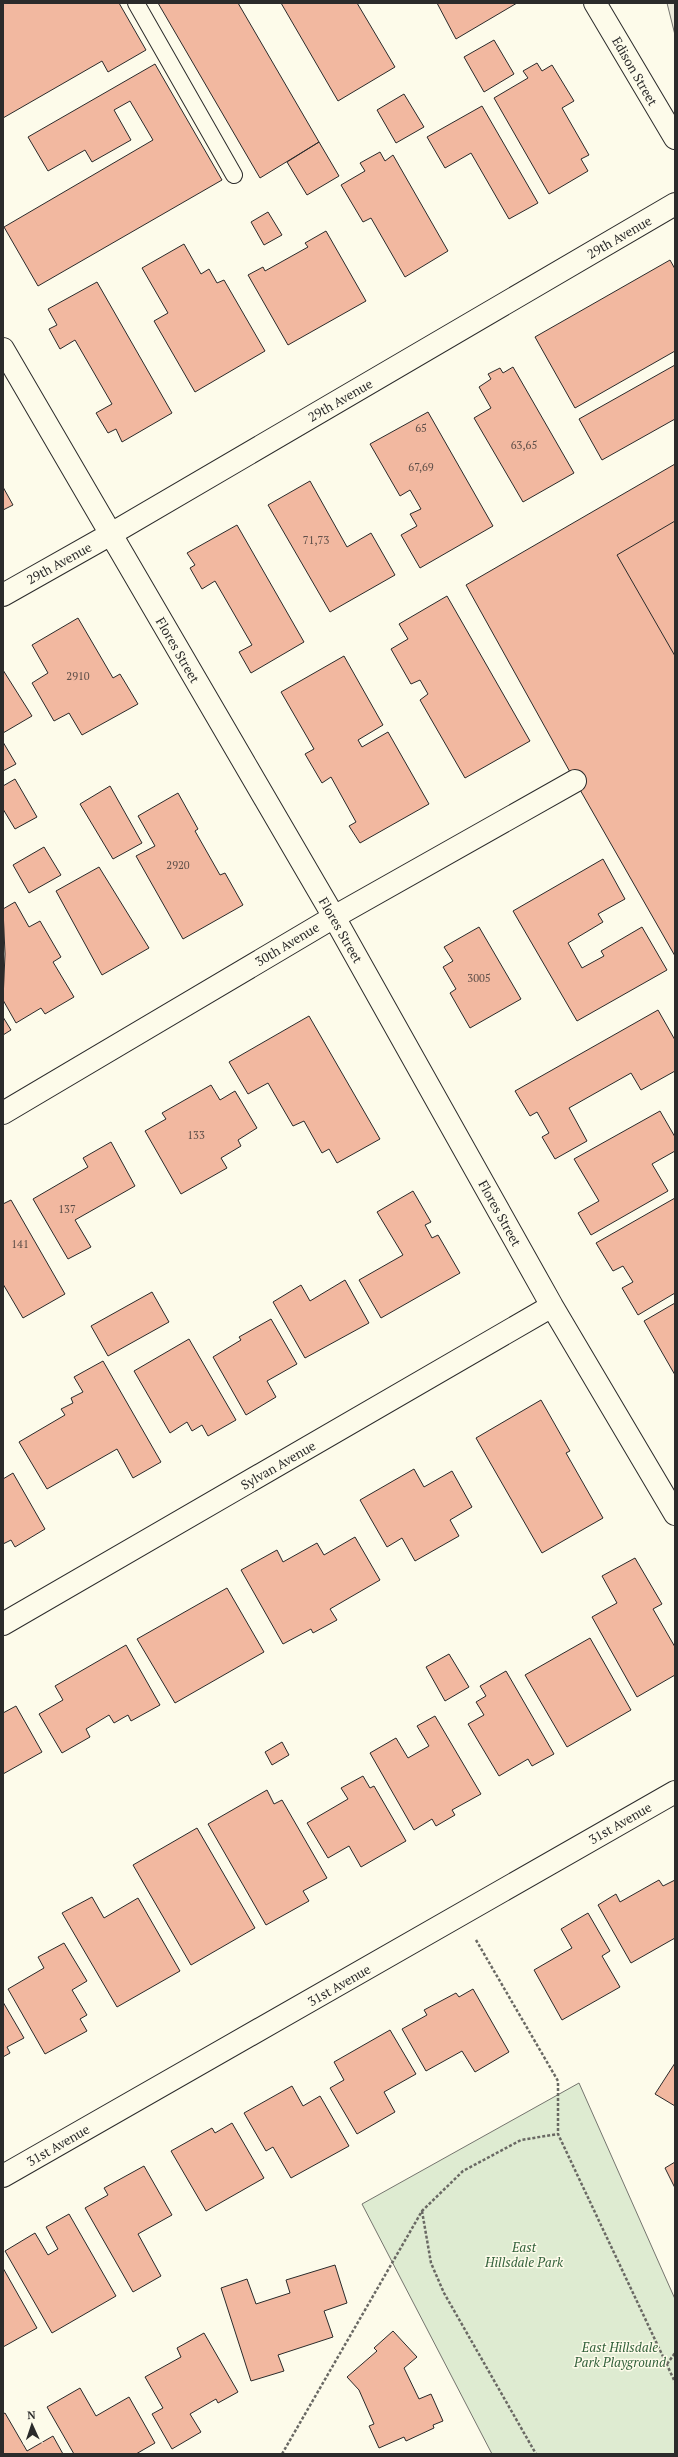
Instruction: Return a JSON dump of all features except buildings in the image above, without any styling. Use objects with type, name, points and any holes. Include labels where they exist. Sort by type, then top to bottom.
[{"type":"street","name":"Edison Street","points":[[595,3],[675,138]]},
{"type":"street","name":"29th Avenue","points":[[3,595],[111,534],[675,204]]},
{"type":"street","name":"Flores Street","points":[[3,349],[334,917],[552,1306],[675,1514]]},
{"type":"street","name":"30th Avenue","points":[[3,1113],[334,917],[575,781]]},
{"type":"street","name":"Sylvan Avenue","points":[[3,1624],[552,1306]]},
{"type":"street","name":"31st Avenue","points":[[3,2176],[675,1792]]},
{"type":"lane","points":[[136,3],[234,175]]},
{"type":"path","points":[[461,1915],[558,2081],[558,2134],[675,2382]]},
{"type":"path","points":[[282,2454],[422,2211],[463,2171],[520,2140],[558,2134]]},
{"type":"path","points":[[422,2211],[432,2263],[444,2293],[536,2454]]},
{"type":"path","points":[[667,2364],[675,2353]]},
{"type":"green space","name":"East Hillsdale Park","points":[[579,2083],[675,2299],[675,2454],[492,2454],[362,2204]]},
{"type":"shaded area","points":[[667,3],[675,3],[675,35]]},
{"type":"park label","name":"East Hillsdale Park Playground","points":[[620,2354]]}]
